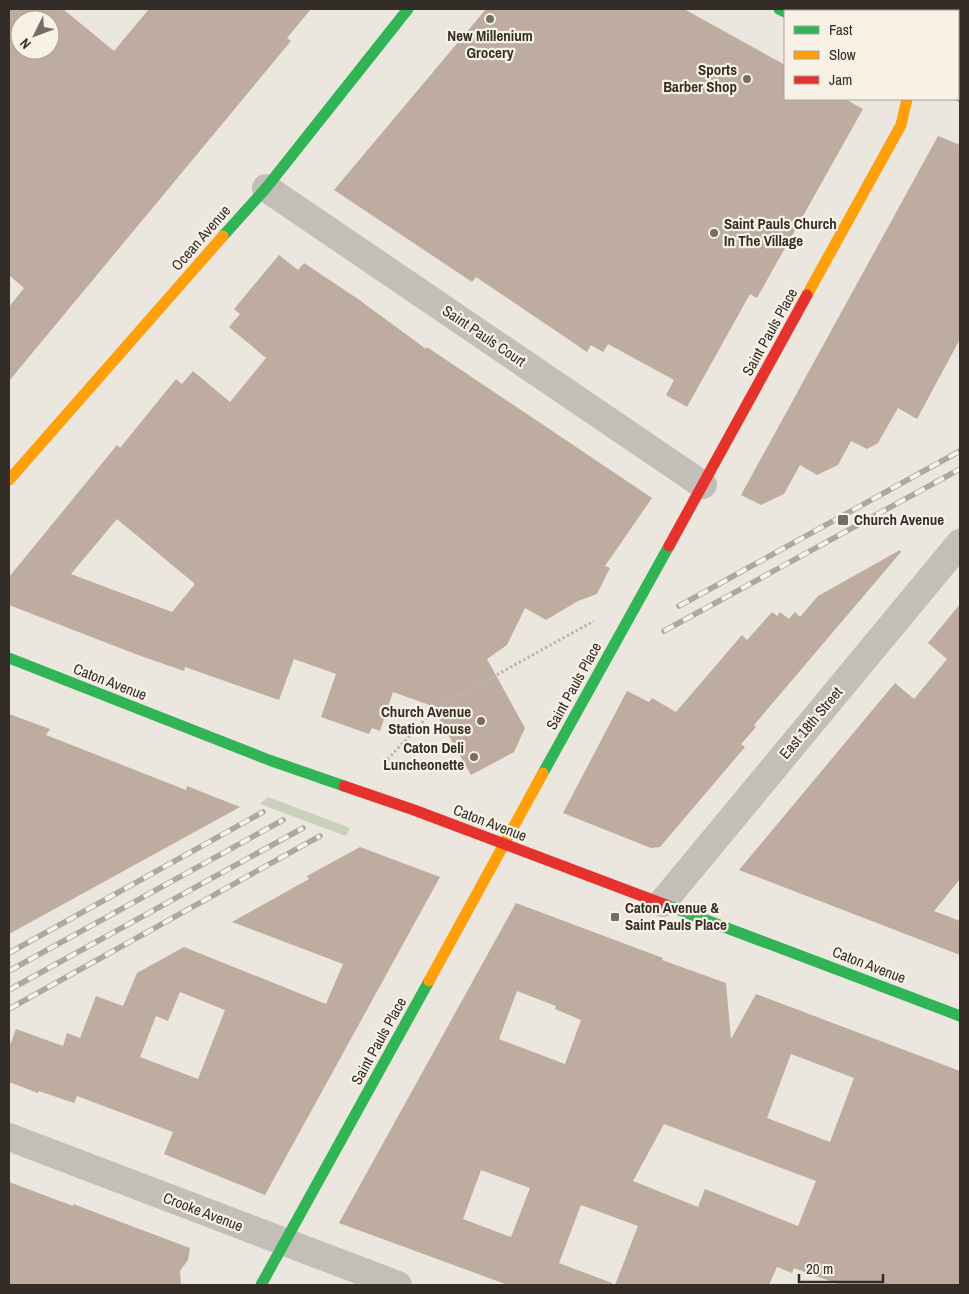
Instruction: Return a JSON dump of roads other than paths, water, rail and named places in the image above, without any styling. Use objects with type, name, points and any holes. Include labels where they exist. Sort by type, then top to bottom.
[{"type":"main road","name":"Ocean Avenue","points":[[9,480],[266,188],[408,9]]},
{"type":"main road","name":"Saint Pauls Place","points":[[261,1285],[901,125],[907,100]]},
{"type":"main road","name":"Caton Avenue","points":[[9,658],[269,760],[414,810],[960,1016]]},
{"type":"street","name":"Saint Pauls Court","points":[[266,188],[703,485]]},
{"type":"street","name":"East 18th Street","points":[[662,903],[960,543]]},
{"type":"street","name":"Crooke Avenue","points":[[9,1137],[398,1285]]},
{"type":"railway","points":[[679,606],[960,451]]},
{"type":"railway","points":[[664,631],[960,469]]},
{"type":"railway","points":[[9,953],[263,812]]},
{"type":"railway","points":[[9,971],[283,820]]},
{"type":"railway","points":[[9,990],[303,828]]},
{"type":"railway","points":[[9,1009],[320,836]]},
{"type":"place","name":"New Millenium Grocery","points":[[490,19]]},
{"type":"place","name":"Sports Barber Shop","points":[[747,79]]},
{"type":"place","name":"Saint Pauls Church In The Village","points":[[714,233]]},
{"type":"place","name":"Church Avenue","points":[[843,520]]},
{"type":"place","name":"Church Avenue Station House","points":[[481,721]]},
{"type":"place","name":"Caton Deli Luncheonette","points":[[474,757]]},
{"type":"place","name":"Caton Avenue & Saint Pauls Place","points":[[615,917]]}]
